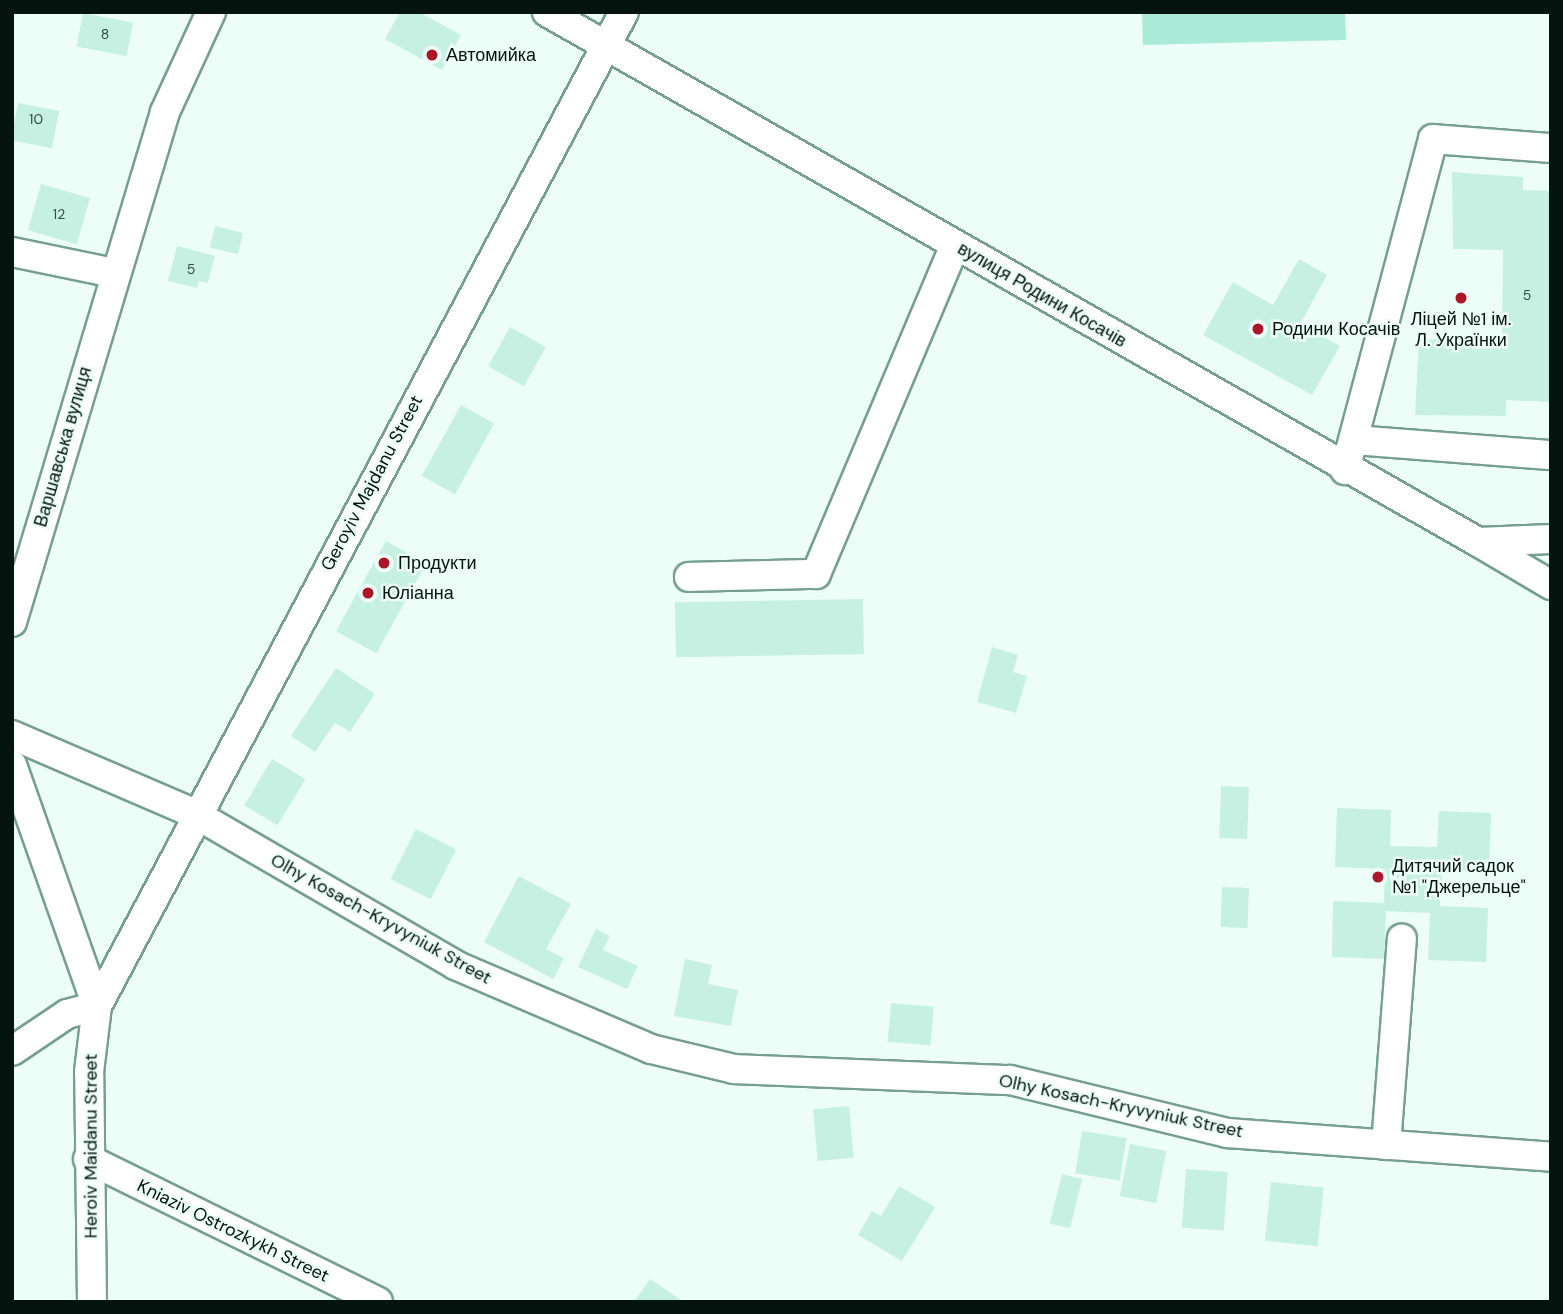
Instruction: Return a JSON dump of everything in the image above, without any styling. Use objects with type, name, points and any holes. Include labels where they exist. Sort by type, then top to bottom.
[{"type":"street","name":"Варшавська вулиця","points":[[12,622],[114,273],[165,112],[211,12]]},
{"type":"street","name":"вулиця Родини Косачів","points":[[547,12],[608,44],[1345,470],[1551,585]]},
{"type":"street","name":"Geroyiv Majdanu Street","points":[[195,814],[624,12]]},
{"type":"street","points":[[1345,470],[1433,139],[1551,148]]},
{"type":"street","points":[[689,578],[816,574],[955,244]]},
{"type":"street","points":[[12,252],[114,273]]},
{"type":"street","points":[[1355,440],[1551,455]]},
{"type":"street","points":[[1478,542],[1551,539]]},
{"type":"street","name":"Olhy Kosach-Kryvyniuk Street","points":[[12,735],[195,814],[455,965],[651,1049],[734,1069],[1010,1080],[1228,1133],[1551,1157]]},
{"type":"street","points":[[12,765],[97,1006],[67,1013],[12,1051]]},
{"type":"street","name":"Heroiv Maidanu Street","points":[[92,1302],[88,1160],[97,1006],[195,814]]},
{"type":"street","points":[[1386,1144],[1402,939]]},
{"type":"street","name":"Kniaziv Ostrozkykh Street","points":[[88,1160],[378,1302]]},
{"type":"green space","points":[[1142,12],[1345,12],[1346,40],[1143,45]]},
{"type":"building","name":"Автомийка","points":[[400,12],[419,12],[461,35],[442,70],[385,39]]},
{"type":"building","points":[[83,13],[133,23],[127,56],[77,46]]},
{"type":"building","points":[[18,103],[59,111],[52,148],[12,141]]},
{"type":"building","name":"Ліцей №1 ім. Л. Українки","points":[[1452,172],[1523,177],[1523,190],[1551,191],[1551,402],[1506,400],[1506,416],[1415,415],[1419,339],[1502,341],[1503,250],[1453,249]]},
{"type":"building","points":[[41,184],[90,198],[77,244],[28,230]]},
{"type":"building","points":[[215,226],[243,233],[238,254],[210,247]]},
{"type":"building","points":[[177,246],[215,256],[208,283],[199,281],[197,288],[168,281]]},
{"type":"building","name":"Родини Косачів","points":[[1299,259],[1327,275],[1300,324],[1340,346],[1312,395],[1203,335],[1233,282],[1273,305]]},
{"type":"building","points":[[510,327],[546,347],[524,386],[488,366]]},
{"type":"building","points":[[461,405],[494,423],[455,494],[422,476]]},
{"type":"building","points":[[386,541],[426,563],[376,653],[336,631]]},
{"type":"building","points":[[863,599],[864,654],[676,657],[675,602]]},
{"type":"building","points":[[992,647],[1018,655],[1013,672],[1027,676],[1016,713],[977,702]]},
{"type":"building","points":[[336,668],[375,694],[350,732],[335,723],[315,752],[291,736]]},
{"type":"building","points":[[272,759],[305,779],[278,825],[244,805]]},
{"type":"building","points":[[1221,786],[1249,787],[1247,839],[1219,838]]},
{"type":"building","points":[[1337,808],[1391,810],[1390,846],[1437,847],[1439,811],[1491,813],[1489,871],[1442,870],[1440,906],[1488,908],[1486,962],[1428,960],[1430,913],[1386,911],[1384,959],[1332,957],[1333,901],[1384,903],[1385,869],[1335,867]]},
{"type":"building","points":[[416,829],[456,849],[431,899],[391,879]]},
{"type":"building","points":[[519,876],[571,904],[546,949],[564,958],[553,979],[484,942]]},
{"type":"building","points":[[1222,887],[1249,888],[1248,928],[1221,927]]},
{"type":"building","points":[[596,929],[610,936],[603,950],[638,966],[627,989],[578,967]]},
{"type":"building","points":[[685,959],[712,965],[708,984],[738,990],[731,1026],[674,1016]]},
{"type":"building","points":[[891,1003],[934,1007],[930,1046],[888,1042]]},
{"type":"building","points":[[849,1106],[854,1158],[818,1161],[813,1109]]},
{"type":"building","points":[[1082,1131],[1126,1138],[1120,1181],[1075,1173]]},
{"type":"building","points":[[1130,1144],[1166,1151],[1156,1203],[1120,1196]]},
{"type":"building","points":[[1186,1169],[1228,1172],[1224,1231],[1182,1228]]},
{"type":"building","points":[[1062,1174],[1082,1179],[1070,1229],[1050,1223]]},
{"type":"building","points":[[1271,1182],[1324,1188],[1318,1246],[1265,1241]]},
{"type":"building","points":[[899,1186],[935,1207],[902,1261],[858,1235],[872,1211],[881,1216]]},
{"type":"building","points":[[650,1279],[684,1302],[634,1302]]},
{"type":"place","name":"Автомийка","points":[[432,55]]},
{"type":"place","name":"Ліцей №1 ім. Л. Українки","points":[[1461,298]]},
{"type":"place","name":"Родини Косачів","points":[[1258,329]]},
{"type":"place","name":"Продукти","points":[[384,563]]},
{"type":"place","name":"Юліанна","points":[[368,593]]},
{"type":"place","name":"Дитячий садок №1 \"Джерельце\"","points":[[1378,877]]}]
